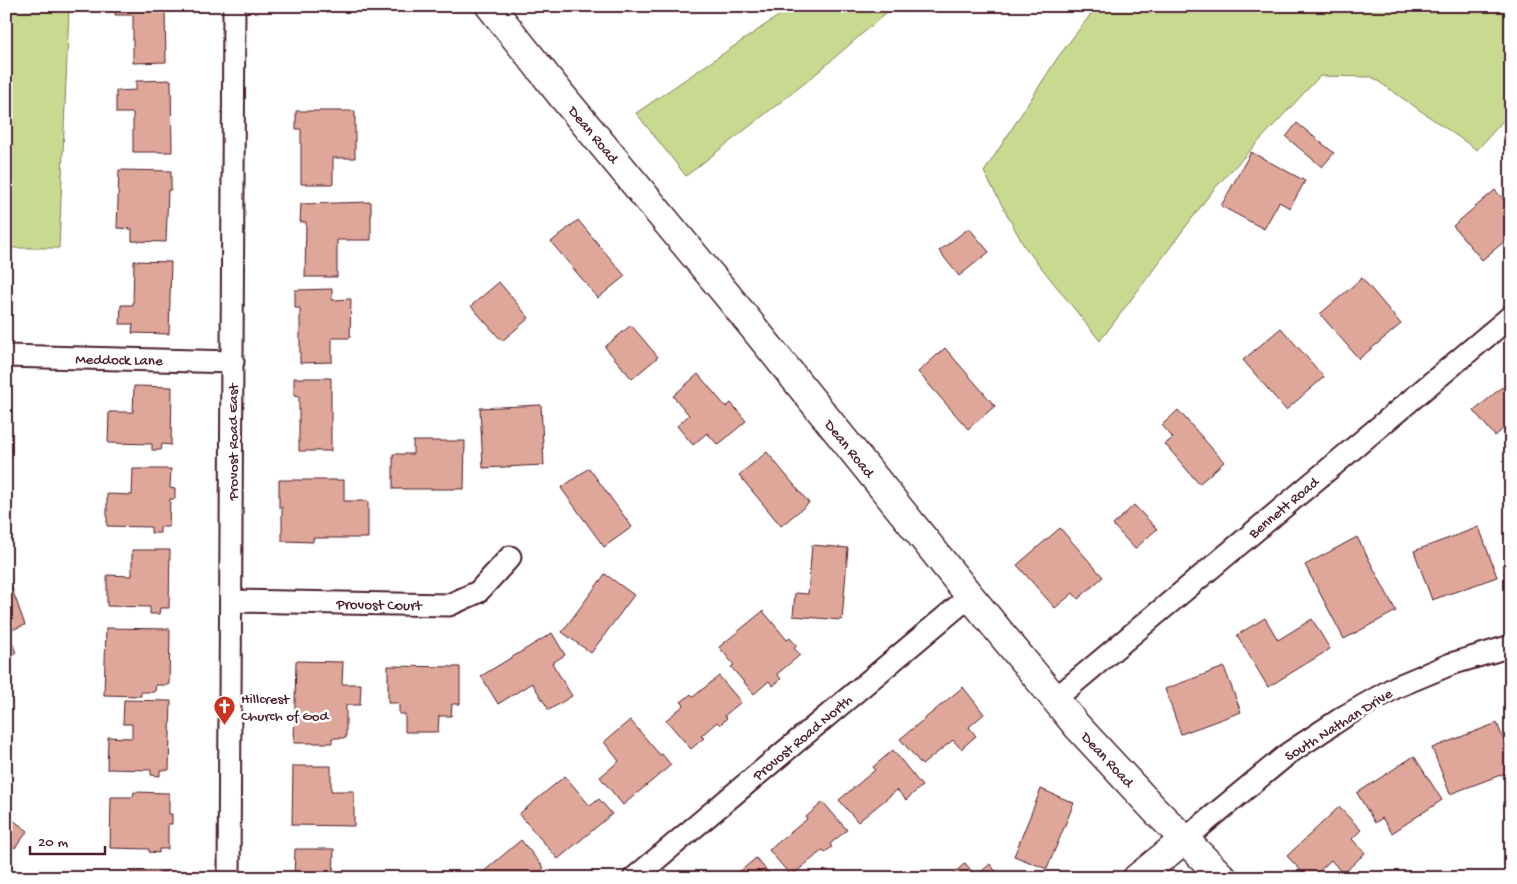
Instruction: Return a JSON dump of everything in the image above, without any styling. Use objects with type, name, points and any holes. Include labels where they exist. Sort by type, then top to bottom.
[{"type":"main road","name":"Dean Road","points":[[490,6],[1077,726],[1223,878]]},
{"type":"main road","points":[[1137,878],[1185,839]]},
{"type":"street","name":"Provost Road East","points":[[229,878],[234,6]]},
{"type":"street","name":"Bennett Road","points":[[1055,699],[1511,316]]},
{"type":"street","name":"Meddock Lane","points":[[6,356],[232,362]]},
{"type":"street","name":"Provost Court","points":[[231,601],[449,605],[478,592],[510,557]]},
{"type":"street","name":"Provost Road North","points":[[634,878],[970,596]]},
{"type":"street","name":"South Nathan Drive","points":[[1185,839],[1289,754],[1345,716],[1396,688],[1451,664],[1511,646]]},
{"type":"green space","points":[[793,6],[894,6],[810,79],[686,176],[636,113]]},
{"type":"green space","points":[[1097,6],[1499,6],[1511,22],[1511,112],[1477,150],[1372,77],[1320,76],[1214,189],[1100,341],[1024,246],[984,172],[1058,57]]},
{"type":"green space","points":[[69,10],[59,248],[6,248],[6,12]]},
{"type":"building","points":[[115,6],[169,6],[169,9],[165,9],[166,62],[133,63],[133,15],[115,15]]},
{"type":"building","points":[[171,80],[172,152],[133,152],[133,113],[116,113],[116,91],[136,90],[136,81]]},
{"type":"building","points":[[296,111],[355,111],[355,158],[333,158],[333,184],[301,184],[301,129],[296,129]]},
{"type":"building","points":[[1297,123],[1334,153],[1322,167],[1286,137]]},
{"type":"building","points":[[1251,152],[1305,181],[1290,208],[1279,202],[1264,229],[1221,206]]},
{"type":"building","points":[[119,170],[171,171],[171,190],[168,190],[166,242],[132,241],[132,229],[117,228]]},
{"type":"building","points":[[1495,190],[1511,208],[1511,236],[1482,260],[1453,226]]},
{"type":"building","points":[[371,202],[371,240],[337,240],[337,277],[305,277],[306,222],[300,222],[301,204]]},
{"type":"building","points":[[578,220],[625,276],[598,298],[551,242]]},
{"type":"building","points":[[969,228],[989,252],[959,276],[939,251]]},
{"type":"building","points":[[134,261],[171,262],[169,334],[132,333],[133,324],[120,324],[121,305],[133,305]]},
{"type":"building","points":[[1362,278],[1401,324],[1359,359],[1320,314]]},
{"type":"building","points":[[499,282],[529,318],[502,341],[471,306]]},
{"type":"building","points":[[332,289],[332,300],[351,299],[350,338],[332,338],[332,362],[300,363],[300,308],[295,308],[295,290]]},
{"type":"building","points":[[631,325],[658,357],[632,379],[605,347]]},
{"type":"building","points":[[1281,328],[1324,377],[1286,410],[1243,360]]},
{"type":"building","points":[[945,348],[995,406],[968,429],[918,372]]},
{"type":"building","points":[[698,374],[726,407],[731,403],[746,421],[718,445],[707,433],[693,445],[677,426],[689,415],[673,396]]},
{"type":"building","points":[[294,378],[331,378],[331,451],[299,451],[299,397],[294,396]]},
{"type":"building","points":[[134,386],[172,387],[171,445],[162,444],[161,450],[152,450],[152,444],[108,443],[109,412],[133,412]]},
{"type":"building","points":[[1502,387],[1511,397],[1511,422],[1495,436],[1474,411]]},
{"type":"building","points":[[541,405],[544,465],[483,468],[480,408]]},
{"type":"building","points":[[1178,410],[1224,462],[1199,484],[1165,444],[1173,438],[1162,425]]},
{"type":"building","points":[[413,441],[465,441],[464,489],[393,489],[393,454],[413,454]]},
{"type":"building","points":[[767,452],[809,503],[781,526],[739,475]]},
{"type":"building","points":[[589,468],[632,527],[604,547],[561,488]]},
{"type":"building","points":[[133,469],[171,469],[170,488],[175,489],[175,499],[170,499],[169,527],[160,527],[160,533],[151,533],[151,527],[107,526],[107,494],[132,495]]},
{"type":"building","points":[[279,480],[344,480],[344,501],[368,501],[368,538],[313,538],[313,542],[282,541],[282,507],[279,507]]},
{"type":"building","points":[[1134,505],[1157,529],[1135,549],[1113,525]]},
{"type":"building","points":[[1479,527],[1497,577],[1432,600],[1414,551]]},
{"type":"building","points":[[1060,528],[1103,577],[1078,599],[1073,593],[1055,608],[1017,565]]},
{"type":"building","points":[[1357,537],[1396,611],[1344,639],[1305,565]]},
{"type":"building","points":[[812,545],[848,548],[842,620],[793,616],[795,593],[808,594]]},
{"type":"building","points":[[132,550],[170,550],[169,608],[160,608],[159,614],[150,614],[150,607],[107,606],[107,575],[132,576]]},
{"type":"building","points":[[605,574],[634,595],[591,653],[562,632]]},
{"type":"building","points":[[11,586],[25,625],[8,631],[16,653],[6,656],[6,587]]},
{"type":"building","points":[[763,611],[787,640],[790,638],[797,646],[794,648],[800,655],[777,674],[781,679],[773,686],[769,681],[754,694],[731,667],[734,665],[719,647]]},
{"type":"building","points":[[1265,618],[1278,640],[1312,619],[1330,649],[1268,687],[1237,635]]},
{"type":"building","points":[[106,628],[170,629],[169,685],[156,685],[155,692],[141,692],[141,696],[104,695]]},
{"type":"building","points":[[552,633],[565,655],[552,663],[572,696],[549,710],[532,683],[498,704],[481,676]]},
{"type":"building","points":[[296,661],[343,662],[342,684],[361,684],[360,705],[346,705],[346,738],[332,738],[332,743],[294,743]]},
{"type":"building","points":[[388,666],[460,667],[460,704],[452,704],[451,716],[439,716],[438,732],[405,732],[405,714],[399,714],[399,703],[388,703]]},
{"type":"building","points":[[1224,667],[1241,712],[1181,734],[1165,689]]},
{"type":"building","points":[[719,676],[741,702],[724,716],[727,718],[720,725],[717,722],[701,736],[704,738],[691,749],[666,720],[684,705],[681,702],[691,694],[693,697]]},
{"type":"building","points":[[963,687],[984,714],[969,727],[976,736],[961,749],[953,740],[922,765],[900,739]]},
{"type":"building","points":[[124,700],[171,701],[169,770],[160,770],[160,776],[151,775],[151,770],[107,769],[108,737],[132,738],[132,724],[123,724]]},
{"type":"building","points":[[630,720],[671,765],[623,805],[600,777],[619,761],[604,742]]},
{"type":"building","points":[[1497,723],[1511,759],[1511,771],[1450,794],[1432,748]]},
{"type":"building","points":[[893,750],[922,786],[906,800],[897,790],[858,822],[839,800],[875,770],[873,767]]},
{"type":"building","points":[[1414,756],[1442,800],[1392,833],[1382,818],[1375,823],[1357,793]]},
{"type":"building","points":[[293,766],[331,766],[331,791],[354,791],[354,826],[292,825]]},
{"type":"building","points":[[565,776],[590,806],[599,799],[612,814],[558,859],[519,814]]},
{"type":"building","points":[[1041,789],[1074,803],[1047,869],[1014,856]]},
{"type":"building","points":[[134,792],[169,793],[169,814],[172,814],[172,824],[168,824],[168,849],[159,849],[159,853],[149,852],[149,849],[110,848],[111,797],[133,797]]},
{"type":"building","points":[[823,802],[847,830],[830,844],[832,847],[825,852],[823,850],[791,876],[769,850],[807,819],[806,817]]},
{"type":"building","points":[[1339,807],[1361,830],[1352,839],[1365,853],[1343,874],[1331,860],[1312,878],[1308,878],[1287,856]]},
{"type":"building","points":[[6,815],[28,831],[15,848],[6,841]]},
{"type":"building","points":[[521,840],[544,868],[532,878],[476,878]]},
{"type":"building","points":[[295,849],[334,849],[333,878],[294,878]]},
{"type":"building","points":[[756,858],[773,878],[732,878]]},
{"type":"building","points":[[965,863],[976,876],[990,864],[1001,878],[949,878]]},
{"type":"building","points":[[131,872],[166,872],[166,878],[131,878]]},
{"type":"place","name":"Hillcrest Church of God","points":[[225,726]]}]
